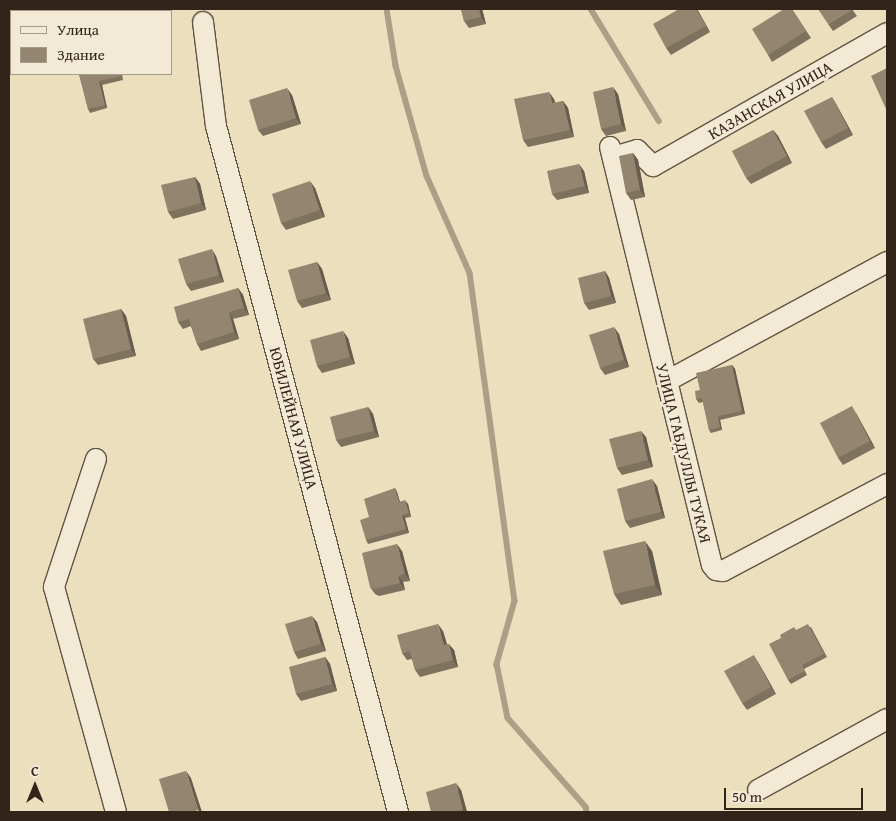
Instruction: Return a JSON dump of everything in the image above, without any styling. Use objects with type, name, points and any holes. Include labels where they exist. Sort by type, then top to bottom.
[{"type":"street","name":"ЮБИЛЕЙНАЯ УЛИЦА","points":[[203,22],[216,126],[398,812]]},
{"type":"street","name":"КАЗАНСКАЯ УЛИЦА","points":[[611,152],[637,150],[653,166],[887,33]]},
{"type":"street","name":"УЛИЦА ГАБДУЛЛЫ ТУКАЯ","points":[[611,152],[712,565],[716,570],[723,571],[887,484]]},
{"type":"street","points":[[667,382],[887,262]]},
{"type":"street","points":[[96,459],[54,587],[116,812]]},
{"type":"street","points":[[758,790],[887,718]]},
{"type":"building","points":[[461,9],[479,9],[481,17],[464,21]]},
{"type":"building","points":[[679,9],[696,9],[706,26],[666,48],[653,24]]},
{"type":"building","points":[[784,9],[792,9],[806,31],[768,55],[752,29]]},
{"type":"building","points":[[818,9],[852,9],[828,24]]},
{"type":"building","points":[[887,68],[887,109],[886,109],[871,76]]},
{"type":"building","points":[[79,75],[120,75],[99,81],[105,105],[88,109]]},
{"type":"building","points":[[613,87],[621,124],[601,129],[593,92]]},
{"type":"building","points":[[287,88],[296,118],[258,130],[249,100]]},
{"type":"building","points":[[549,92],[552,103],[563,101],[570,130],[523,140],[514,99]]},
{"type":"building","points":[[832,97],[848,128],[821,142],[804,111]]},
{"type":"building","points":[[773,130],[787,156],[746,178],[732,151]]},
{"type":"building","points":[[633,153],[640,190],[626,193],[619,156]]},
{"type":"building","points":[[579,164],[585,186],[552,194],[547,171]]},
{"type":"building","points":[[195,177],[201,203],[168,212],[161,185]]},
{"type":"building","points":[[310,181],[320,210],[281,223],[272,194]]},
{"type":"building","points":[[212,249],[219,275],[186,284],[178,259]]},
{"type":"building","points":[[317,262],[326,293],[297,301],[288,270]]},
{"type":"building","points":[[605,271],[611,296],[584,303],[578,278]]},
{"type":"building","points":[[238,288],[244,308],[229,312],[234,332],[197,344],[189,319],[178,322],[174,307]]},
{"type":"building","points":[[121,309],[131,349],[93,359],[83,319]]},
{"type":"building","points":[[614,327],[624,360],[600,368],[589,335]]},
{"type":"building","points":[[343,331],[350,357],[317,366],[310,340]]},
{"type":"building","points":[[732,365],[742,411],[718,416],[720,427],[709,430],[702,398],[696,399],[695,391],[700,390],[696,373]]},
{"type":"building","points":[[852,406],[870,441],[838,458],[820,423]]},
{"type":"building","points":[[368,407],[374,431],[336,440],[330,417]]},
{"type":"building","points":[[641,431],[648,460],[617,468],[609,439]]},
{"type":"building","points":[[652,479],[661,512],[625,521],[617,489]]},
{"type":"building","points":[[395,488],[399,502],[405,500],[409,513],[402,515],[406,529],[366,540],[360,520],[369,517],[364,499]]},
{"type":"building","points":[[645,541],[655,585],[614,594],[603,551]]},
{"type":"building","points":[[397,544],[405,574],[398,576],[400,583],[374,589],[370,587],[362,553]]},
{"type":"building","points":[[312,616],[321,644],[294,652],[285,624]]},
{"type":"building","points":[[438,624],[444,645],[449,644],[453,660],[415,670],[410,651],[402,653],[397,635]]},
{"type":"building","points":[[808,624],[824,654],[802,665],[805,671],[788,680],[769,644],[781,638],[780,635],[794,627],[796,630]]},
{"type":"building","points":[[754,655],[771,687],[742,703],[724,671]]},
{"type":"building","points":[[325,657],[332,684],[296,694],[289,667]]},
{"type":"building","points":[[186,771],[198,810],[192,812],[169,812],[159,779]]},
{"type":"building","points":[[456,783],[463,810],[431,812],[426,792]]},
{"type":"waterway","points":[[387,9],[396,66],[427,176],[470,273],[515,601],[497,664],[508,718],[586,807],[587,812]]},
{"type":"waterway","points":[[591,9],[659,121]]}]
